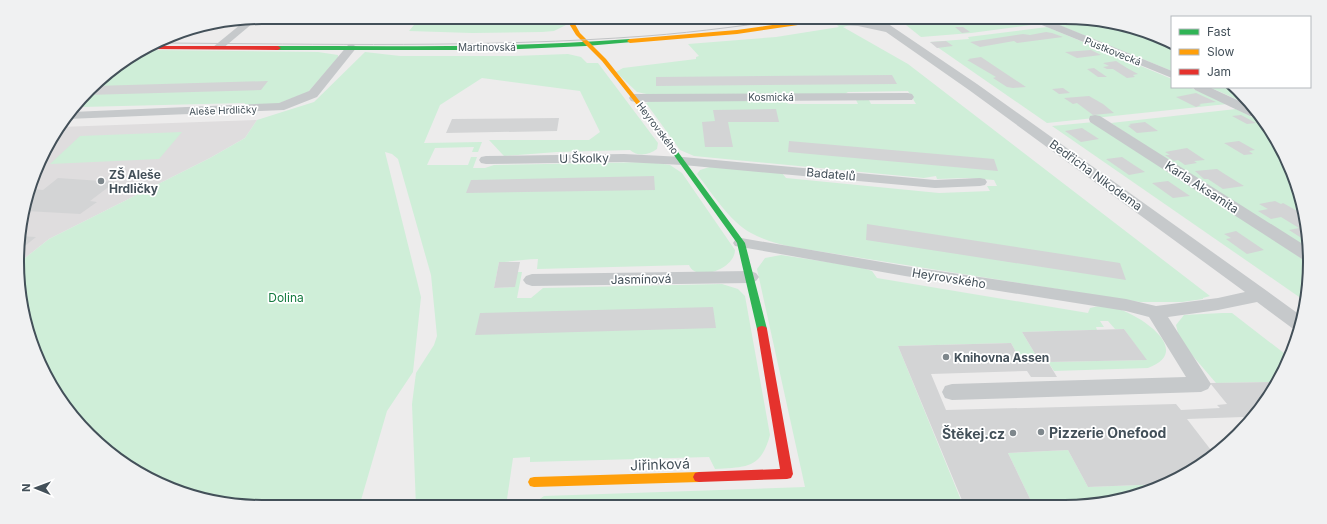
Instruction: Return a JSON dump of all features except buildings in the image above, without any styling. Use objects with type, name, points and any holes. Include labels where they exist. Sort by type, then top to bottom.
[{"type":"street","name":"Heyrovského","points":[[572,24],[578,34],[609,66],[635,98],[741,243],[760,319],[787,474]]},
{"type":"street","name":"Martinovská","points":[[159,48],[517,47],[589,45],[737,32],[797,24]]},
{"type":"street","name":"Martinovská","points":[[862,24],[890,31]]},
{"type":"street","name":"Bedřicha Nikodema","points":[[881,24],[973,87],[1296,321]]},
{"type":"street","points":[[888,24],[890,31]]},
{"type":"street","name":"Pustkovecká","points":[[1048,24],[1171,75]]},
{"type":"street","points":[[218,48],[246,25]]},
{"type":"street","points":[[564,34],[590,33]]},
{"type":"street","points":[[218,35],[248,36]]},
{"type":"street","name":"Aleše Hrdličky","points":[[74,116],[280,107],[313,94],[352,47]]},
{"type":"street","points":[[1201,88],[1248,110]]},
{"type":"street","name":"Kosmická","points":[[635,98],[908,97]]},
{"type":"street","name":"Karla Aksamita","points":[[1095,119],[1302,251]]},
{"type":"street","name":"U Školky","points":[[486,160],[624,158],[682,161]]},
{"type":"street","name":"Badatelů","points":[[682,161],[935,184],[980,182]]},
{"type":"street","name":"Heyrovského","points":[[741,243],[905,271],[1126,305],[1156,312],[1218,304],[1261,295]]},
{"type":"street","name":"Jasmínová","points":[[532,280],[750,277]]},
{"type":"street","points":[[952,392],[1201,384],[1156,312]]},
{"type":"street","name":"Jiřinková","points":[[534,482],[787,474]]},
{"type":"shaded area","name":"ZŠ Aleše Hrdličky","points":[[257,120],[245,138],[210,158],[49,239],[24,259],[26,231],[32,200],[42,171],[66,127]]},
{"type":"green space","points":[[836,24],[854,24],[843,27],[908,64],[1210,296],[1203,299],[1182,302],[1140,302],[792,247],[766,240],[743,228],[729,215],[697,174],[700,170],[716,165],[782,173],[786,178],[939,193],[990,191],[987,186],[997,186],[994,180],[966,178],[937,179],[936,176],[924,178],[694,156],[680,150],[646,103],[650,101],[780,100],[789,104],[858,104],[856,100],[869,100],[871,104],[916,104],[908,91],[848,92],[845,94],[651,95],[637,92],[616,72],[623,68],[696,59],[696,57],[699,56],[688,44],[776,37],[839,27]]},
{"type":"green space","points":[[905,24],[1039,24],[971,33],[921,37]]},
{"type":"green space","points":[[1056,24],[1096,26],[1127,32],[1156,42],[1171,50],[1171,71]]},
{"type":"green space","points":[[414,25],[566,25],[554,31],[542,32],[472,33],[409,31]]},
{"type":"green space","points":[[1047,27],[1171,79],[1171,88],[1191,88],[1227,104],[1047,123],[930,42],[969,39],[968,37]]},
{"type":"green space","points":[[155,50],[318,52],[338,55],[338,58],[308,92],[277,104],[244,105],[245,103],[81,107],[117,73]]},
{"type":"green space","name":"Dolina","points":[[365,52],[400,56],[514,56],[568,54],[581,57],[587,63],[598,63],[658,143],[657,149],[651,153],[636,154],[630,150],[557,152],[504,156],[489,140],[589,140],[600,132],[580,91],[482,78],[440,105],[424,143],[482,142],[478,152],[472,152],[474,147],[435,148],[427,165],[468,165],[471,157],[477,157],[473,168],[485,168],[494,165],[650,162],[670,165],[682,173],[735,250],[729,263],[722,268],[707,273],[699,273],[693,270],[689,265],[537,269],[538,259],[499,262],[494,288],[514,287],[517,272],[522,272],[517,298],[531,298],[543,288],[722,284],[738,289],[745,296],[770,435],[762,454],[751,464],[735,468],[715,469],[709,457],[530,462],[530,457],[513,458],[507,500],[416,500],[412,404],[416,373],[434,345],[437,336],[431,275],[398,159],[392,154],[385,152],[421,297],[413,372],[387,411],[361,500],[262,500],[231,498],[200,492],[171,482],[143,468],[117,451],[83,419],[73,407],[56,381],[42,353],[32,324],[26,293],[24,259],[49,239],[210,158],[245,138],[257,120],[314,102]]},
{"type":"green space","points":[[1211,88],[1227,88],[1240,101]]},
{"type":"green space","points":[[1236,109],[1255,119],[1271,143],[1285,171],[1295,200],[1301,231],[1302,249],[1111,123]]},
{"type":"green space","points":[[1094,122],[1151,158],[1303,259],[1300,298],[1052,126]]},
{"type":"green space","points":[[182,132],[159,159],[50,164],[80,136]]},
{"type":"green space","points":[[781,255],[860,267],[872,271],[877,278],[1088,313],[1090,308],[1093,307],[1112,307],[1122,310],[1147,324],[1164,342],[1166,352],[1161,360],[1148,368],[1054,371],[1048,362],[1146,360],[1124,329],[1115,329],[1108,321],[1100,321],[1104,327],[1096,327],[1097,330],[1022,332],[1040,362],[1022,363],[1011,343],[898,346],[961,500],[538,500],[544,496],[805,487],[757,269],[765,258]]},
{"type":"green space","points":[[1232,313],[1285,354],[1270,382],[1216,383],[1180,341],[1176,325],[1184,315]]},
{"type":"green space","points":[[1068,450],[1088,487],[1149,485],[1127,492],[1096,498],[1031,500],[1008,453]]},
{"type":"tram line","points":[[169,43],[465,44],[586,40],[646,36],[756,24]]},
{"type":"traffic: fast","points":[[278,48],[498,48],[542,47],[630,41]]},
{"type":"traffic: fast","points":[[651,119],[741,243],[762,329]]},
{"type":"traffic: slow","points":[[572,24],[578,34],[604,60],[651,119]]},
{"type":"traffic: slow","points":[[630,41],[737,32],[791,24]]},
{"type":"traffic: slow","points":[[534,482],[699,477]]},
{"type":"traffic: jam","points":[[159,48],[278,48]]},
{"type":"traffic: jam","points":[[699,477],[787,474],[762,329]]},
{"type":"place","name":"ZŠ Aleše Hrdličky","points":[[101,181]]},
{"type":"place","name":"Knihovna Assen","points":[[946,357]]},
{"type":"place","name":"Pizzerie Onefood","points":[[1041,432]]},
{"type":"place","name":"Štěkej.cz","points":[[1013,433]]}]
